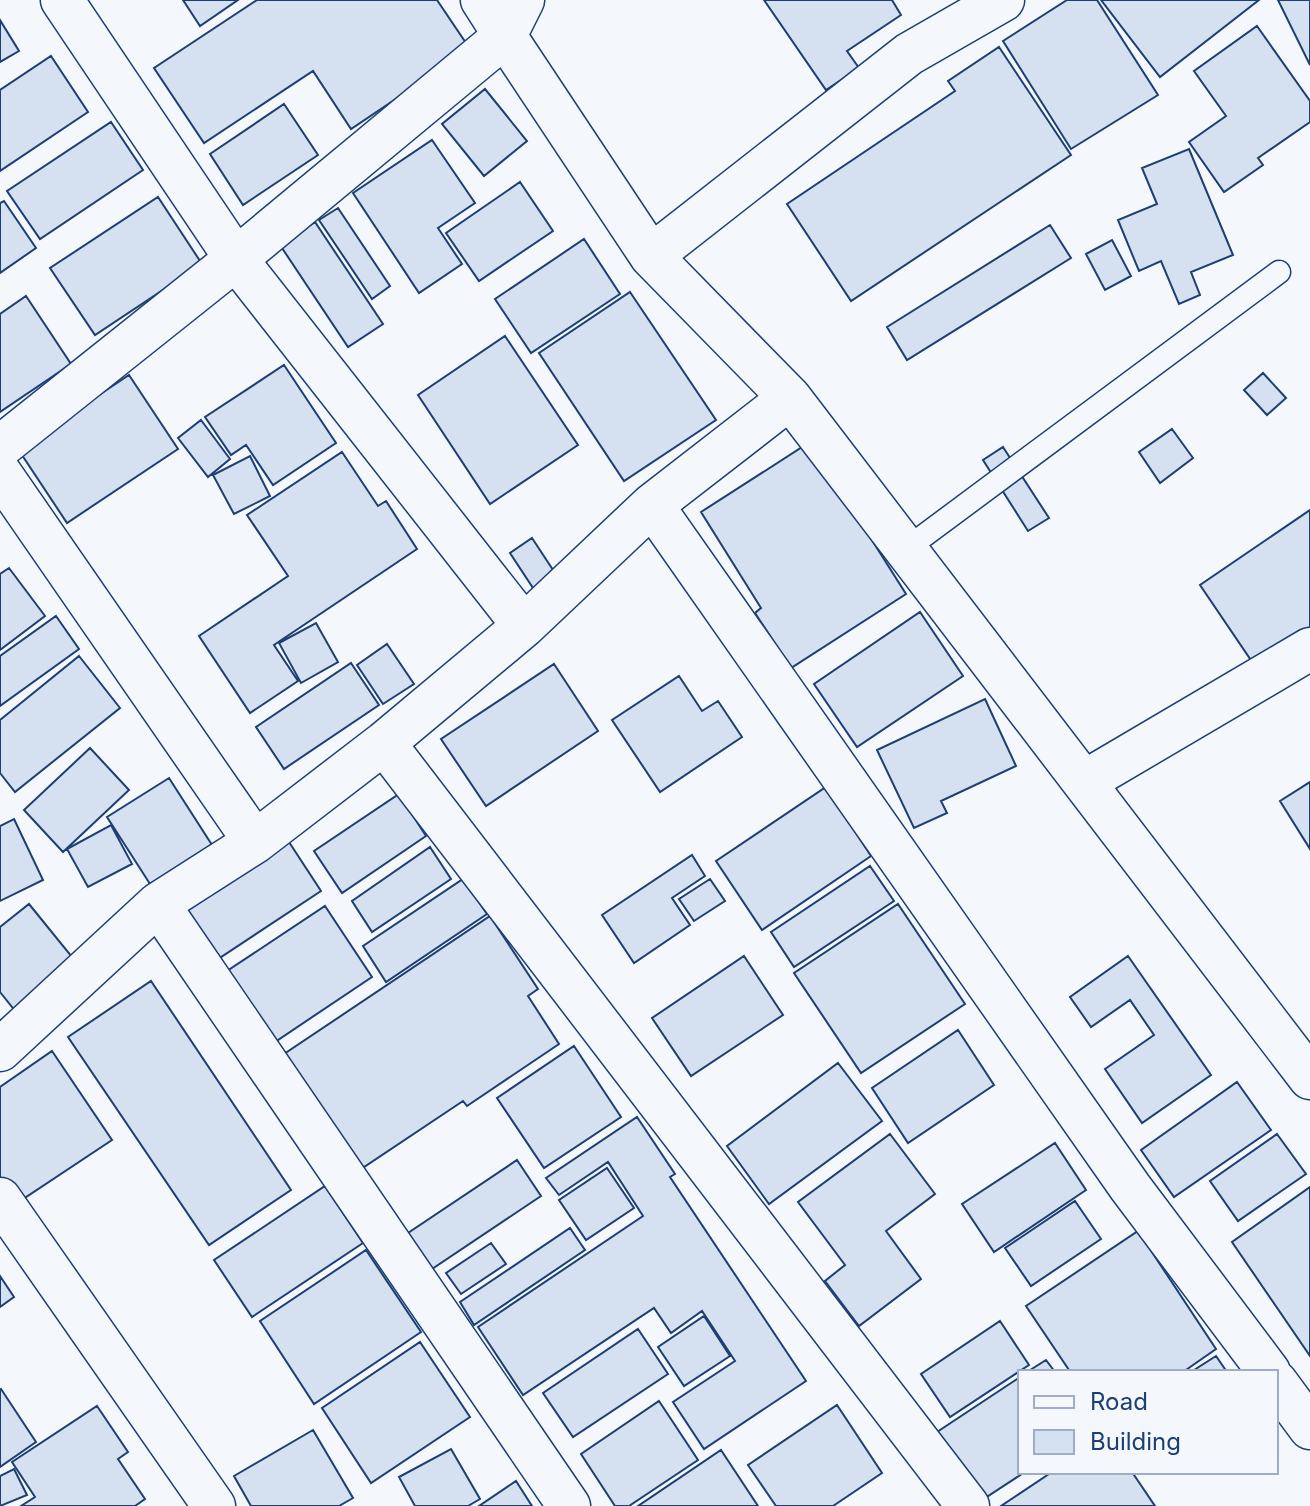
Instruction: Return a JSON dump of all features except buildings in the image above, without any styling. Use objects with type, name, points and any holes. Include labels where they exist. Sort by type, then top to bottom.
[{"type":"street","points":[[62,0],[236,259],[524,626]]},
{"type":"street","points":[[482,0],[514,18],[651,256],[790,398],[1310,1078]]},
{"type":"street","points":[[651,256],[909,54],[1003,0]]},
{"type":"street","points":[[0,447],[236,259],[514,18]]},
{"type":"street","points":[[0,1050],[158,904],[255,842],[384,743],[524,626],[652,505],[790,398]]},
{"type":"street","points":[[0,473],[255,842]]},
{"type":"street","points":[[652,505],[1130,1187],[1267,1370]]},
{"type":"street","points":[[1084,782],[1310,649]]},
{"type":"street","points":[[384,743],[968,1506]]},
{"type":"street","points":[[158,904],[569,1506]]},
{"type":"street","points":[[0,1199],[214,1506]]},
{"type":"street","points":[[1278,1385],[1310,1428]]},
{"type":"lane","points":[[906,549],[1279,272]]}]
